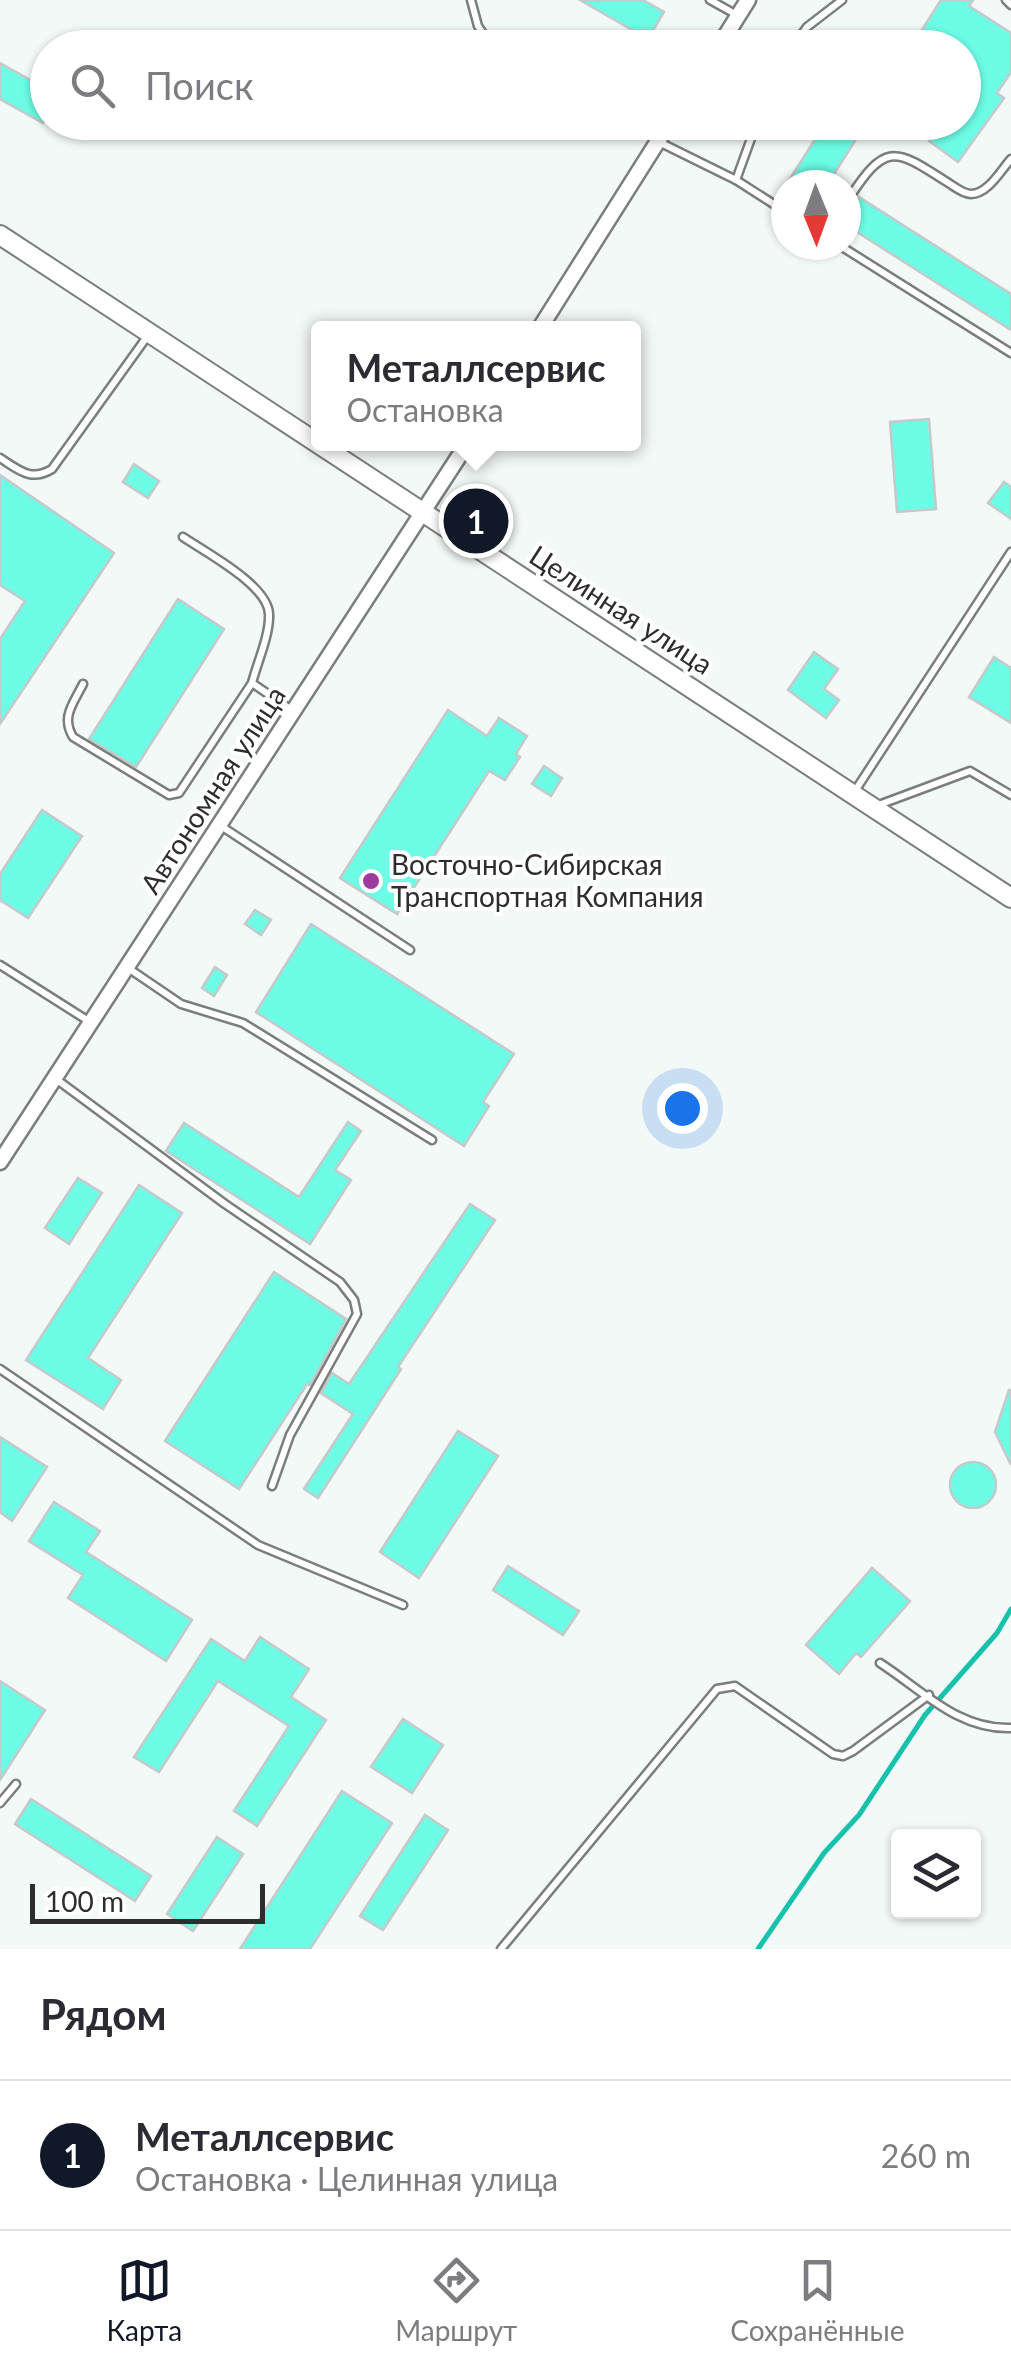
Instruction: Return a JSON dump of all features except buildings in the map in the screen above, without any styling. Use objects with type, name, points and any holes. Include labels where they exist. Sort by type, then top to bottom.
[{"type":"street","points":[[729,30],[748,0]]},
{"type":"street","points":[[544,321],[658,140]]},
{"type":"street","name":"Целинная улица","points":[[0,235],[311,439]]},
{"type":"street","name":"Целинная улица","points":[[330,451],[1011,898]]},
{"type":"street","name":"Автономная улица","points":[[0,1162],[463,451]]},
{"type":"lane","points":[[471,0],[481,30]]},
{"type":"lane","points":[[710,0],[738,15]]},
{"type":"lane","points":[[805,30],[842,0]]},
{"type":"lane","points":[[677,140],[771,202]]},
{"type":"lane","points":[[736,180],[750,140]]},
{"type":"lane","points":[[861,181],[882,160],[906,156],[960,191],[972,194],[985,189],[1011,159]]},
{"type":"lane","points":[[861,259],[1011,353]]},
{"type":"lane","points":[[0,458],[29,476],[41,476],[52,470],[150,333]]},
{"type":"lane","points":[[83,684],[66,718],[74,738],[168,795],[180,792],[252,683],[269,620],[265,600],[244,578],[182,537]]},
{"type":"lane","points":[[852,795],[1011,552]]},
{"type":"lane","points":[[252,683],[294,712]]},
{"type":"lane","points":[[872,808],[970,771],[1011,796]]},
{"type":"lane","points":[[220,826],[410,950]]},
{"type":"lane","points":[[0,965],[91,1023]]},
{"type":"lane","points":[[128,967],[182,1004],[243,1023],[432,1140]]},
{"type":"lane","points":[[55,1078],[225,1204],[340,1282],[354,1300],[357,1314],[290,1436],[272,1486]]},
{"type":"lane","points":[[0,1369],[258,1544],[403,1605]]},
{"type":"lane","points":[[880,1663],[929,1695],[952,1716],[1011,1728]]},
{"type":"lane","points":[[501,1949],[717,1689],[734,1686],[833,1754],[843,1756],[929,1695]]},
{"type":"lane","points":[[0,1803],[16,1784]]},
{"type":"waterway","points":[[758,1949],[824,1853],[859,1815],[925,1715],[997,1633],[1011,1609]]},
{"type":"place","name":"Металлсервис","points":[[476,521]]},
{"type":"place","name":"Восточно-Сибирская Транспортная Компания","points":[[371,881]]}]
